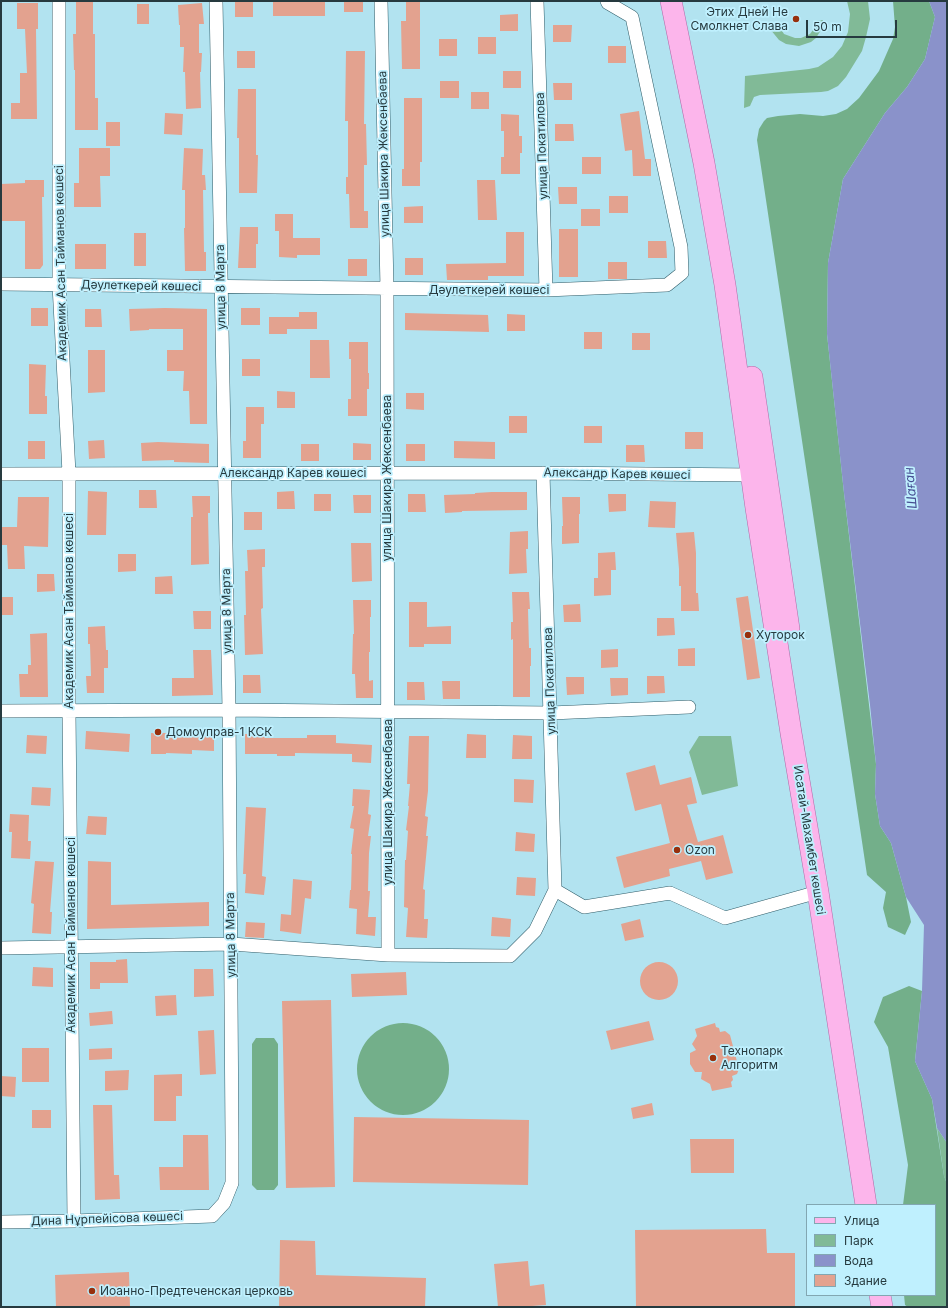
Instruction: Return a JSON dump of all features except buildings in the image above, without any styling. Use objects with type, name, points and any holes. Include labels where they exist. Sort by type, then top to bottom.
[{"type":"main road","points":[[671,1],[704,163],[760,474],[816,809],[877,1204]]},
{"type":"main road","points":[[684,1],[720,184],[737,284],[760,474]]},
{"type":"main road","name":"Исатай-Махамбет көшесі","points":[[760,474],[757,515],[818,892],[866,1204]]},
{"type":"main road","points":[[880,1296],[882,1307]]},
{"type":"main road","points":[[890,1296],[892,1307]]},
{"type":"street","name":"Академик Асан Тайманов көшесі","points":[[59,1],[59,285],[69,473],[69,712],[74,1221]]},
{"type":"street","name":"улица 8 Марта","points":[[212,1216],[224,1203],[232,1183],[229,710],[216,1]]},
{"type":"street","name":"улица Шакира Жексенбаева","points":[[381,1],[387,289],[388,956]]},
{"type":"street","name":"улица Покатилова","points":[[537,1],[546,290]]},
{"type":"street","name":"Дәулеткерей көшесі","points":[[1,284],[546,290],[667,285],[682,273],[681,246],[632,17],[607,1]]},
{"type":"street","name":"Александр Карев көшесі","points":[[1,474],[387,472],[760,474]]},
{"type":"street","name":"улица Покатилова","points":[[543,473],[555,890]]},
{"type":"street","points":[[1,711],[69,712],[229,710],[551,713],[689,708]]},
{"type":"street","points":[[1,948],[71,948],[231,944],[388,956],[510,956],[535,931],[555,890],[584,907],[670,893],[725,918],[818,892]]},
{"type":"street","name":"Дина Нұрпейісова көшесі","points":[[1,1222],[212,1216]]},
{"type":"green space","points":[[847,1],[868,1],[870,19],[862,51],[846,77],[838,86],[828,91],[821,92],[760,95],[754,97],[750,106],[744,108],[745,76],[809,69],[818,67],[833,57],[842,46],[848,32],[850,14]]},
{"type":"green space","points":[[893,1],[929,1],[935,17],[925,59],[907,87],[885,113],[843,179],[828,263],[827,334],[876,764],[875,794],[880,826],[891,843],[906,897],[911,922],[905,935],[888,927],[883,908],[886,892],[867,875],[757,140],[759,129],[767,118],[800,114],[823,116],[836,114],[847,109],[859,98],[879,71],[893,39],[895,27]]},
{"type":"green space","points":[[823,20],[821,30],[816,38],[811,42],[799,46],[786,44],[779,40],[770,29],[769,25],[778,24],[784,34],[795,38],[801,38],[810,34],[816,21]]},
{"type":"green space","points":[[699,736],[731,736],[738,786],[702,795],[689,752]]},
{"type":"green space","points":[[909,986],[922,991],[915,1061],[932,1099],[944,1176],[947,1184],[947,1307],[908,1307],[905,1305],[904,1296],[936,1296],[936,1204],[903,1204],[908,1165],[888,1047],[874,1022],[883,997]]},
{"type":"green space","points":[[403,1023],[420,1027],[435,1037],[445,1052],[449,1069],[445,1086],[435,1101],[420,1111],[403,1115],[386,1111],[371,1101],[361,1086],[357,1069],[361,1052],[371,1037],[386,1027]]},
{"type":"green space","points":[[256,1038],[274,1038],[278,1044],[278,1185],[274,1190],[257,1190],[252,1185],[252,1044]]},
{"type":"green space","points":[[937,1128],[947,1143],[947,1184],[944,1176]]},
{"type":"water","name":"Шаған","points":[[929,1],[947,1],[947,1143],[937,1128],[932,1099],[915,1061],[922,991],[924,925],[906,897],[891,843],[880,826],[875,794],[876,764],[870,705],[844,493],[827,334],[828,263],[843,179],[885,113],[907,87],[925,59],[935,17]]},
{"type":"place","name":"Этих Дней Не Смолкнет Слава","points":[[796,19]]},
{"type":"place","name":"Хуторок","points":[[748,635]]},
{"type":"place","name":"Домоуправ-1 КСК","points":[[158,732]]},
{"type":"place","name":"Ozon","points":[[677,850]]},
{"type":"place","name":"Технопарк Алгоритм","points":[[713,1058]]},
{"type":"place","name":"Иоанно-Предтеченская церковь","points":[[92,1291]]}]
